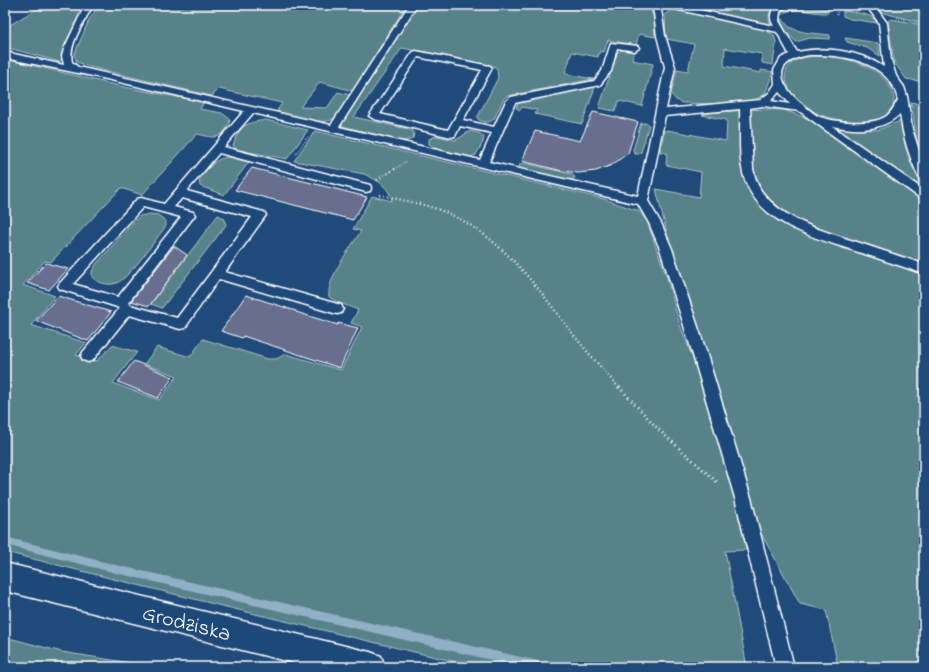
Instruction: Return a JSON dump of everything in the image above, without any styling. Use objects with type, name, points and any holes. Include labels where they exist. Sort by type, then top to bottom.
[{"type":"main road","name":"Grodziska","points":[[5,578],[370,667]]},
{"type":"lane","points":[[333,129],[412,5]]},
{"type":"lane","points":[[655,5],[660,12],[660,35],[670,62],[642,201],[656,223],[666,249],[697,345],[743,498],[785,667]]},
{"type":"lane","points":[[666,5],[779,30]]},
{"type":"lane","points":[[782,5],[775,12],[774,17],[779,30],[794,55]]},
{"type":"lane","points":[[870,5],[883,23],[887,60],[892,79]]},
{"type":"lane","points":[[76,70],[68,64],[66,60],[68,49],[90,6]]},
{"type":"lane","points":[[483,164],[497,131],[511,102],[514,99],[597,83],[604,75],[614,45],[635,48]]},
{"type":"lane","points":[[763,103],[772,95],[779,84],[779,68],[782,62],[788,57],[824,52],[851,56],[874,64],[892,79],[899,88],[913,153],[924,177]]},
{"type":"lane","points":[[5,55],[333,129],[422,139],[451,134],[487,68],[416,54],[374,116],[422,139],[483,164],[642,201]]},
{"type":"lane","points":[[779,84],[790,99],[924,195]]},
{"type":"lane","points":[[660,113],[745,106],[763,103],[807,112],[838,124],[869,126],[889,120],[897,114],[902,102]]},
{"type":"lane","points":[[745,106],[748,170],[752,185],[759,196],[773,209],[797,225],[813,232],[924,269]]},
{"type":"lane","points":[[166,209],[250,110]]},
{"type":"lane","points":[[457,122],[497,131]]},
{"type":"lane","points":[[217,149],[287,166],[366,188]]},
{"type":"lane","points":[[88,356],[124,306],[189,215],[141,202],[64,286],[124,306],[180,324],[260,215],[179,193]]},
{"type":"lane","points":[[217,274],[336,309]]},
{"type":"path","points":[[814,5],[853,11]]},
{"type":"path","points":[[837,9],[837,15]]},
{"type":"path","points":[[878,15],[924,24]]},
{"type":"path","points":[[287,166],[316,125]]},
{"type":"path","points":[[422,139],[410,159],[366,188],[374,193],[437,209],[456,217],[506,253],[551,303],[570,329],[642,413],[680,451],[726,489],[743,498]]},
{"type":"green space","points":[[43,5],[86,5],[60,62],[5,47],[5,28]]},
{"type":"green space","points":[[99,5],[406,5],[353,91],[320,82],[300,107],[327,108],[338,92],[350,95],[334,118],[326,121],[319,121],[304,119],[277,111],[282,103],[219,89],[212,96],[90,67],[77,62],[74,55],[89,20]]},
{"type":"green space","points":[[417,5],[646,5],[653,16],[655,37],[639,34],[636,45],[608,40],[604,52],[600,51],[598,57],[572,52],[565,74],[593,79],[507,96],[504,98],[494,119],[490,122],[479,120],[477,118],[498,78],[497,69],[494,66],[402,48],[354,117],[412,130],[414,133],[413,138],[410,140],[401,141],[342,126],[341,122]]},
{"type":"green space","points":[[680,5],[774,5],[769,14],[770,24],[766,24]]},
{"type":"green space","points":[[874,5],[924,5],[924,23],[879,12]]},
{"type":"green space","points":[[794,6],[828,9],[828,13],[795,10],[785,12],[783,15],[780,14],[782,10]]},
{"type":"green space","points":[[673,9],[681,9],[763,29],[774,35],[776,42],[773,65],[762,63],[762,54],[725,48],[724,66],[761,73],[761,70],[773,72],[765,94],[755,100],[738,104],[682,103],[676,100],[671,94],[677,69],[688,71],[694,44],[666,39],[665,14]]},
{"type":"green space","points":[[843,11],[867,15],[875,19],[877,23],[850,19],[843,16]]},
{"type":"green space","points":[[780,19],[783,19],[791,28],[804,32],[830,35],[830,39],[810,38],[796,42],[785,30]]},
{"type":"green space","points":[[891,19],[924,25],[924,82],[906,79],[894,62],[888,21]]},
{"type":"green space","points":[[845,38],[878,43],[880,56],[867,48],[847,42]]},
{"type":"green space","points":[[624,50],[634,52],[632,60],[653,64],[642,106],[619,101],[615,111],[599,108],[617,53]]},
{"type":"green space","points":[[817,56],[835,57],[853,61],[864,65],[877,73],[887,82],[892,92],[894,101],[891,110],[884,117],[872,121],[855,122],[828,117],[803,105],[791,92],[788,86],[786,80],[787,69],[796,60]]},
{"type":"green space","points":[[5,59],[124,87],[204,102],[200,109],[222,113],[230,119],[225,131],[219,136],[212,137],[197,134],[142,195],[121,188],[51,262],[45,261],[23,285],[55,296],[31,325],[86,343],[76,355],[97,361],[112,345],[137,352],[113,383],[159,400],[177,376],[144,364],[157,347],[190,357],[203,339],[268,359],[276,359],[286,354],[341,370],[362,327],[351,323],[358,310],[337,302],[329,297],[331,281],[340,263],[361,231],[353,229],[372,196],[392,201],[388,191],[382,184],[364,174],[294,161],[315,131],[604,199],[639,211],[647,221],[667,278],[680,325],[701,379],[741,520],[746,550],[725,551],[747,667],[477,667],[5,552]]},
{"type":"green space","points":[[595,87],[582,124],[535,114],[537,110],[522,107],[520,110],[516,108],[518,103],[522,101]]},
{"type":"green space","points":[[911,102],[924,105],[924,164],[917,142]]},
{"type":"green space","points":[[743,110],[747,183],[780,218],[924,272],[924,667],[838,667],[826,610],[800,604],[758,528],[679,282],[656,189],[699,197],[701,172],[666,165],[667,153],[660,152],[664,131],[667,130],[726,141],[727,120],[702,115]]},
{"type":"green space","points":[[750,110],[784,110],[809,119],[924,200],[924,266],[809,227],[786,214],[767,199],[757,186],[753,170]]},
{"type":"green space","points":[[266,120],[308,130],[287,159],[238,150],[233,146],[238,134],[244,126],[253,122]]},
{"type":"green space","points":[[900,121],[908,154],[914,170],[923,185],[920,186],[838,128],[878,130]]},
{"type":"green space","points":[[641,123],[649,125],[641,152],[639,154],[635,154],[633,150]]},
{"type":"green space","points":[[470,131],[479,133],[484,137],[476,155],[471,157],[436,149],[429,144],[429,139],[436,136],[456,140]]},
{"type":"green space","points":[[229,157],[249,162],[224,195],[200,186],[199,180],[208,168],[219,159]]},
{"type":"green space","points":[[524,163],[571,174],[575,177],[574,179],[568,180],[519,167],[520,164]]},
{"type":"green space","points":[[150,214],[158,215],[166,221],[166,226],[136,265],[123,279],[114,284],[107,284],[94,279],[92,277],[92,271],[97,263],[135,220],[140,216]]},
{"type":"green space","points":[[218,215],[224,218],[226,225],[162,308],[151,304]]},
{"type":"green space","points":[[5,637],[62,652],[156,667],[5,667]]},
{"type":"building","points":[[593,112],[638,122],[628,153],[612,165],[596,171],[578,173],[562,171],[522,161],[535,131],[580,141]]},
{"type":"building","points":[[252,168],[367,197],[353,220],[235,190]]},
{"type":"building","points":[[174,246],[187,255],[149,306],[131,301]]},
{"type":"building","points":[[46,263],[68,269],[49,290],[27,283]]},
{"type":"building","points":[[246,295],[338,325],[338,323],[358,328],[340,368],[243,336],[242,338],[221,331]]},
{"type":"building","points":[[58,296],[111,312],[88,341],[36,321]]},
{"type":"building","points":[[134,361],[173,377],[158,398],[118,382]]},
{"type":"waterway","points":[[5,541],[116,569],[542,667]]}]
